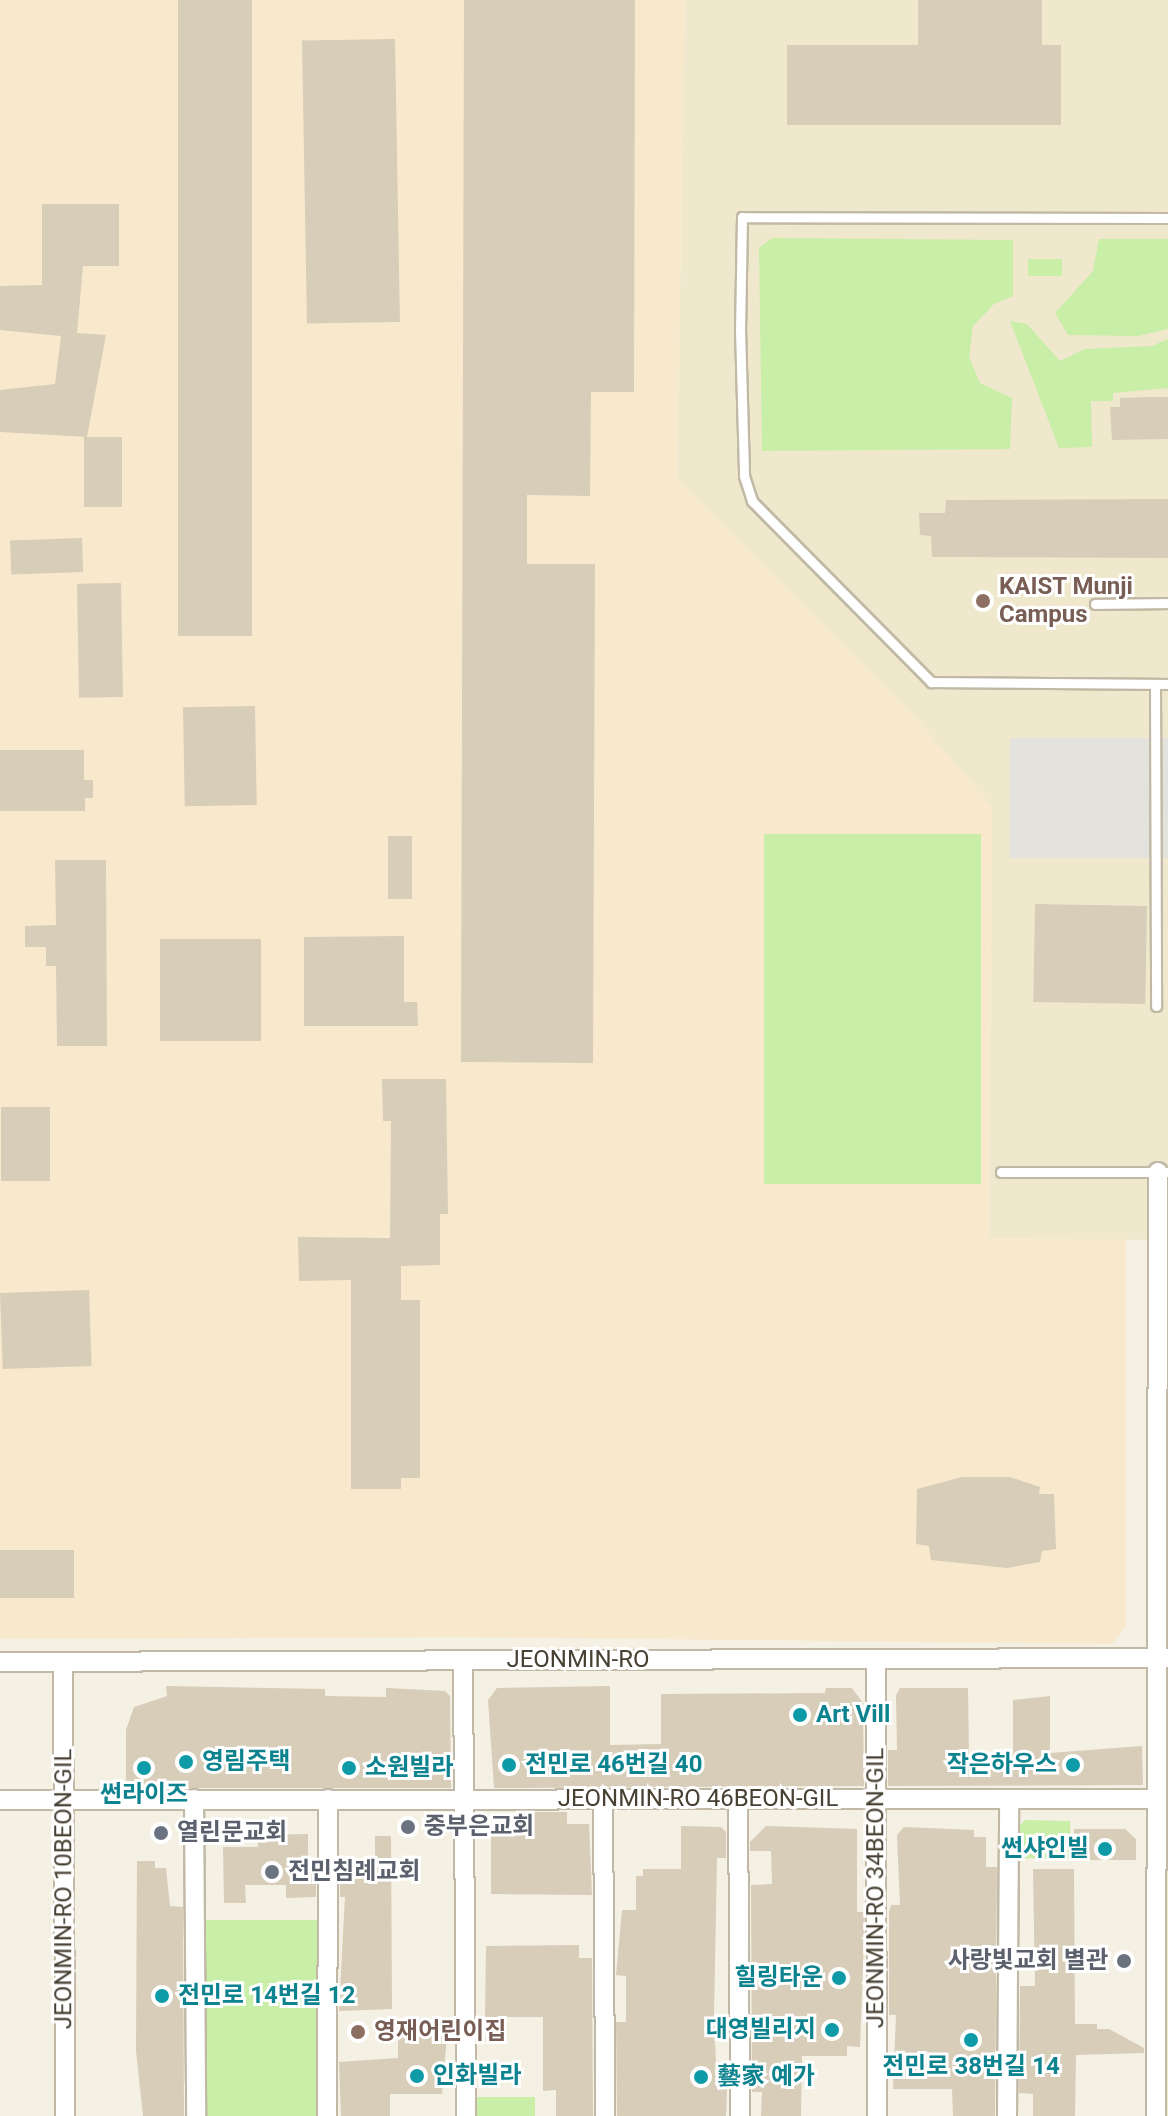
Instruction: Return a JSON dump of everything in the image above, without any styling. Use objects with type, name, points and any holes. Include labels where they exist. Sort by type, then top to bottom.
[{"type":"street","points":[[1156,2116],[1162,2028],[1156,1799],[1162,1658],[1163,1172]]},
{"type":"street","name":"JEONMIN-RO","points":[[0,1662],[1162,1658]]},
{"type":"street","name":"JEONMIN-RO 34BEON-GIL","points":[[876,1659],[877,2116]]},
{"type":"street","points":[[463,1661],[466,2116]]},
{"type":"street","name":"JEONMIN-RO 10BEON-GIL","points":[[63,1662],[65,2116]]},
{"type":"street","points":[[194,1799],[196,2116]]},
{"type":"street","points":[[327,2116],[328,1799]]},
{"type":"street","points":[[603,1799],[605,2116]]},
{"type":"street","points":[[738,1799],[740,2116]]},
{"type":"street","points":[[1007,2116],[1009,1799]]},
{"type":"street","name":"JEONMIN-RO 46BEON-GIL","points":[[0,1800],[1156,1799]]},
{"type":"lane","points":[[1168,218],[742,217],[744,476],[752,501],[931,682],[1168,684]]},
{"type":"lane","points":[[1095,604],[1168,603]]},
{"type":"lane","points":[[1155,684],[1156,1006]]},
{"type":"lane","points":[[1001,1172],[1163,1172]]},
{"type":"shaded area","points":[[0,0],[685,0],[677,480],[919,722],[992,806],[989,1238],[1126,1239],[1126,1626],[1112,1644],[458,1637],[0,1639]]},
{"type":"shaded area","name":"KAIST Munji Campus","points":[[685,0],[1168,0],[1168,1647],[1165,1240],[989,1238],[992,806],[919,722],[677,480]]},
{"type":"shaded area","points":[[1010,738],[1168,738],[1168,858],[1010,858]]},
{"type":"shaded area","points":[[1168,1710],[1168,2116],[1156,2116],[1158,1796]]},
{"type":"green space","points":[[772,238],[1013,240],[1013,296],[994,304],[973,326],[969,357],[980,383],[1012,398],[1010,449],[762,451],[759,248]]},
{"type":"green space","points":[[1099,239],[1168,239],[1168,329],[1138,336],[1068,335],[1055,313],[1093,271]]},
{"type":"green space","points":[[1028,259],[1062,259],[1062,276],[1028,276]]},
{"type":"green space","points":[[1010,321],[1027,324],[1060,361],[1085,349],[1152,346],[1168,339],[1168,388],[1113,393],[1113,401],[1091,401],[1092,447],[1059,448]]},
{"type":"green space","points":[[764,834],[981,834],[981,1184],[764,1184]]},
{"type":"green space","points":[[1025,1820],[1070,1821],[1071,1859],[1013,1858],[1016,1830]]},
{"type":"green space","points":[[205,1920],[318,1920],[318,2116],[205,2116]]},
{"type":"green space","points":[[476,2097],[535,2097],[535,2116],[476,2116]]},
{"type":"building","points":[[178,0],[252,0],[252,636],[178,636]]},
{"type":"building","points":[[464,0],[635,0],[634,392],[591,392],[590,496],[527,495],[527,564],[595,564],[593,1063],[461,1062]]},
{"type":"building","points":[[918,0],[1042,0],[1042,45],[1061,45],[1061,125],[787,125],[787,45],[918,45]]},
{"type":"building","points":[[395,39],[400,322],[307,324],[302,41]]},
{"type":"building","points":[[42,204],[119,204],[119,266],[83,266],[77,333],[106,335],[87,437],[0,432],[0,390],[55,384],[61,336],[0,330],[0,286],[42,285]]},
{"type":"building","points":[[1168,397],[1168,439],[1112,440],[1110,407],[1120,407],[1120,398]]},
{"type":"building","points":[[84,437],[122,437],[122,507],[84,507]]},
{"type":"building","points":[[1168,499],[1168,558],[932,557],[931,536],[920,535],[919,513],[945,513],[946,500]]},
{"type":"building","points":[[82,538],[83,572],[11,574],[10,541]]},
{"type":"building","points":[[121,583],[123,697],[79,698],[77,584]]},
{"type":"building","points":[[255,706],[257,805],[185,806],[183,707]]},
{"type":"building","points":[[0,750],[84,750],[84,780],[93,780],[93,798],[85,798],[85,811],[0,811]]},
{"type":"building","points":[[388,836],[412,836],[412,899],[388,899]]},
{"type":"building","points":[[55,860],[106,860],[107,1046],[57,1046],[56,966],[46,966],[46,947],[25,947],[25,926],[56,925]]},
{"type":"building","points":[[1035,904],[1147,906],[1145,1004],[1033,1002]]},
{"type":"building","points":[[404,936],[404,1002],[417,1002],[418,1026],[304,1026],[304,937]]},
{"type":"building","points":[[160,939],[261,939],[261,1041],[160,1041]]},
{"type":"building","points":[[382,1079],[446,1079],[448,1214],[440,1214],[440,1265],[401,1266],[401,1300],[420,1300],[420,1478],[401,1478],[401,1489],[351,1489],[351,1280],[299,1281],[298,1237],[390,1238],[391,1121],[383,1121]]},
{"type":"building","points":[[1,1107],[50,1107],[50,1181],[1,1181]]},
{"type":"building","points":[[89,1290],[92,1366],[3,1369],[0,1293]]},
{"type":"building","points":[[962,1477],[1010,1477],[1040,1487],[1039,1494],[1054,1494],[1056,1549],[1042,1551],[1040,1562],[1007,1568],[931,1560],[929,1546],[916,1544],[917,1489]]},
{"type":"building","points":[[0,1550],[74,1550],[74,1598],[0,1598]]},
{"type":"building","points":[[166,1686],[325,1689],[325,1696],[386,1697],[386,1688],[445,1691],[450,1696],[451,1788],[126,1788],[126,1730],[134,1707],[167,1696]]},
{"type":"building","points":[[610,1686],[610,1745],[661,1744],[661,1694],[825,1693],[826,1688],[852,1688],[863,1703],[864,1786],[494,1788],[488,1700],[497,1688]]},
{"type":"building","points":[[900,1688],[968,1688],[969,1754],[1013,1754],[1013,1700],[1050,1696],[1050,1753],[1142,1746],[1143,1785],[888,1786],[888,1750],[897,1750],[896,1695]]},
{"type":"building","points":[[525,1812],[567,1812],[567,1824],[589,1824],[592,1895],[491,1894],[491,1833],[529,1814]]},
{"type":"building","points":[[681,1826],[721,1827],[726,1832],[726,1858],[717,1858],[714,2016],[716,2062],[728,2061],[726,2116],[617,2116],[616,2022],[626,2022],[626,1976],[616,1975],[622,1910],[636,1910],[636,1876],[643,1876],[643,1869],[681,1869]]},
{"type":"building","points":[[766,1826],[857,1829],[857,1912],[865,1912],[860,2047],[847,2046],[847,2056],[802,2056],[801,2116],[761,2116],[762,2092],[752,2092],[751,1885],[772,1884],[771,1851],[750,1851],[750,1842]]},
{"type":"building","points":[[904,1827],[974,1830],[974,1837],[986,1837],[986,1867],[997,1867],[995,2116],[953,2116],[952,2089],[893,2089],[896,2015],[889,2015],[889,1912],[891,1905],[900,1905],[897,1835]]},
{"type":"building","name":"썬샤인빌","points":[[1074,1829],[1125,1829],[1136,1839],[1136,1860],[1074,1860]]},
{"type":"building","name":"전민침례교회","points":[[308,1834],[308,1862],[316,1862],[316,1897],[286,1898],[286,1885],[245,1885],[246,1903],[224,1903],[223,1847],[258,1847],[257,1835]]},
{"type":"building","points":[[375,1836],[391,1836],[392,2009],[339,2011],[345,1897],[340,1897],[340,1877],[375,1871]]},
{"type":"building","points":[[137,1861],[155,1861],[155,1868],[166,1868],[170,1906],[183,1907],[184,2116],[143,2116],[136,2051]]},
{"type":"building","points":[[1033,1869],[1074,1869],[1075,2024],[1097,2024],[1097,2029],[1109,2029],[1144,2048],[1144,2053],[1076,2055],[1075,2116],[1033,2116],[1033,2094],[1019,2093],[1020,1986],[1035,1986]]},
{"type":"building","points":[[579,1945],[579,1958],[592,1958],[593,2116],[556,2116],[556,2090],[543,2091],[543,2017],[485,2017],[486,1946]]},
{"type":"building","points":[[398,2024],[448,2024],[442,2094],[390,2094],[390,2116],[341,2116],[339,2062],[398,2058]]},
{"type":"place","name":"KAIST Munji Campus","points":[[983,601]]},
{"type":"place","name":"Art Vill","points":[[800,1715]]},
{"type":"place","name":"영림주택","points":[[186,1762]]},
{"type":"place","name":"전민로 46번길 40","points":[[509,1765]]},
{"type":"place","name":"작은하우스","points":[[1073,1765]]},
{"type":"place","name":"썬라이즈","points":[[144,1768]]},
{"type":"place","name":"소원빌라","points":[[349,1768]]},
{"type":"place","name":"중부은교회","points":[[408,1827]]},
{"type":"place","name":"열린문교회","points":[[161,1833]]},
{"type":"place","name":"썬샤인빌","points":[[1105,1849]]},
{"type":"place","name":"전민침례교회","points":[[272,1872]]},
{"type":"place","name":"사랑빛교회 별관","points":[[1124,1961]]},
{"type":"place","name":"힐링타운","points":[[839,1978]]},
{"type":"place","name":"전민로 14번길 12","points":[[162,1996]]},
{"type":"place","name":"대영빌리지","points":[[832,2030]]},
{"type":"place","name":"영재어린이집","points":[[358,2032]]},
{"type":"place","name":"전민로 38번길 14","points":[[971,2040]]},
{"type":"place","name":"인화빌라","points":[[417,2076]]},
{"type":"place","name":"藝家 예가","points":[[701,2077]]}]
